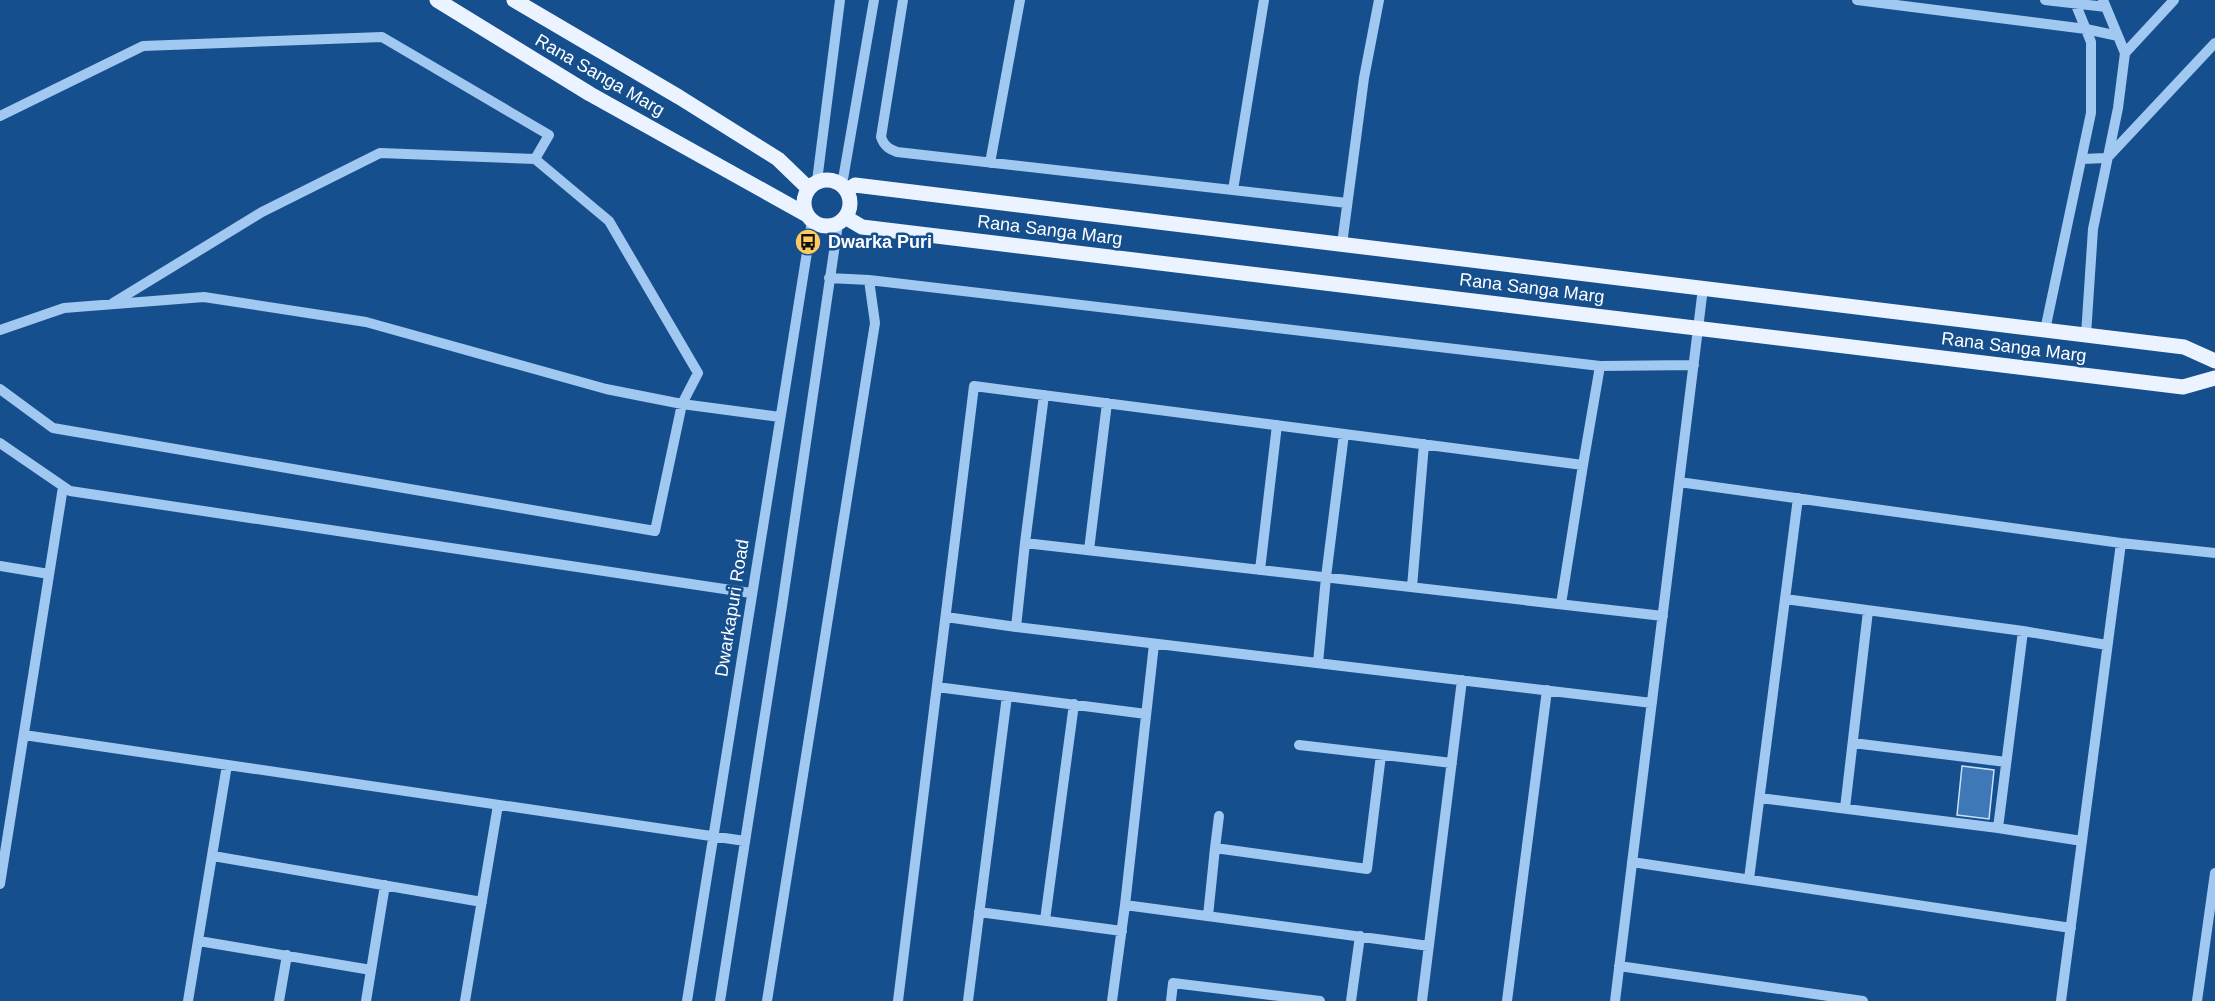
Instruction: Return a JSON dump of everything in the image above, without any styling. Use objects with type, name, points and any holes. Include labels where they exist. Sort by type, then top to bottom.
[{"type":"main road","name":"Rana Sanga Marg","points":[[437,0],[590,94],[809,218]]},
{"type":"main road","name":"Rana Sanga Marg","points":[[514,0],[679,97],[778,159],[813,185]]},
{"type":"main road","points":[[830,179],[844,188],[850,204],[841,220],[825,226],[809,218],[803,201],[813,185],[830,179]]},
{"type":"main road","name":"Rana Sanga Marg","points":[[844,188],[855,185],[2184,347],[2215,361]]},
{"type":"main road","name":"Rana Sanga Marg","points":[[841,220],[862,227],[2183,387],[2215,378]]},
{"type":"street","points":[[813,185],[840,0]]},
{"type":"street","points":[[844,188],[874,0]]},
{"type":"street","points":[[903,0],[881,137],[883,144],[890,149],[897,152],[990,163],[1347,203]]},
{"type":"street","points":[[990,163],[1020,0]]},
{"type":"street","points":[[1233,190],[1264,0]]},
{"type":"street","points":[[1342,244],[1364,78],[1379,0]]},
{"type":"street","points":[[1857,0],[2086,29],[2118,36]]},
{"type":"street","points":[[2045,0],[2105,4],[2125,52],[2118,108],[2093,230],[2086,335]]},
{"type":"street","points":[[2125,52],[2174,0]]},
{"type":"street","points":[[2045,330],[2091,113],[2091,42],[2074,2]]},
{"type":"street","points":[[0,116],[143,46],[382,37],[549,135],[535,159]]},
{"type":"street","points":[[2082,159],[2107,158],[2215,43]]},
{"type":"street","points":[[0,389],[53,428],[656,531],[682,404],[698,373],[609,222],[535,159],[380,153],[262,212],[110,305]]},
{"type":"street","name":"Dwarkapuri Road","points":[[687,1001],[780,417],[809,218]]},
{"type":"street","points":[[720,1001],[782,606],[829,278],[841,220]]},
{"type":"street","points":[[829,278],[869,280],[1600,366],[1694,365]]},
{"type":"street","points":[[767,1001],[875,323],[869,280]]},
{"type":"street","points":[[1615,1001],[1703,288]]},
{"type":"street","points":[[0,330],[64,308],[204,297],[366,322],[606,389],[682,404],[780,417]]},
{"type":"street","points":[[1561,604],[1600,366]]},
{"type":"street","points":[[898,1001],[974,386],[1583,465]]},
{"type":"street","points":[[1016,627],[1044,395]]},
{"type":"street","points":[[1089,550],[1107,403]]},
{"type":"street","points":[[1260,570],[1277,425]]},
{"type":"street","points":[[1318,663],[1344,434]]},
{"type":"street","points":[[0,443],[63,487],[70,491],[90,495],[751,593]]},
{"type":"street","points":[[1412,587],[1424,444]]},
{"type":"street","points":[[1679,482],[2215,554]]},
{"type":"street","points":[[0,884],[63,487]]},
{"type":"street","points":[[1749,879],[1798,498]]},
{"type":"street","points":[[1025,543],[1663,616]]},
{"type":"street","points":[[2061,1001],[2121,543]]},
{"type":"street","points":[[0,566],[49,574]]},
{"type":"street","points":[[1785,599],[2023,631],[2107,645]]},
{"type":"street","points":[[1845,808],[1868,611]]},
{"type":"street","points":[[946,617],[1652,703]]},
{"type":"street","points":[[1998,828],[2023,631]]},
{"type":"street","points":[[1112,1001],[1154,644]]},
{"type":"street","points":[[1422,1001],[1462,680]]},
{"type":"street","points":[[937,687],[1146,714]]},
{"type":"street","points":[[1507,1001],[1547,690]]},
{"type":"street","points":[[968,1001],[1007,696]]},
{"type":"street","points":[[1045,920],[1074,704]]},
{"type":"street","points":[[24,735],[745,842]]},
{"type":"street","points":[[1853,743],[2006,762]]},
{"type":"street","points":[[1299,744],[1452,764]]},
{"type":"street","points":[[1215,848],[1366,869],[1381,755]]},
{"type":"street","points":[[188,1001],[227,765]]},
{"type":"street","points":[[1760,798],[2082,841]]},
{"type":"street","points":[[465,1001],[498,805]]},
{"type":"street","points":[[1208,916],[1219,816]]},
{"type":"street","points":[[213,856],[482,902]]},
{"type":"street","points":[[1632,862],[2071,928]]},
{"type":"street","points":[[2197,1001],[2215,873]]},
{"type":"street","points":[[366,1001],[385,885]]},
{"type":"street","points":[[1125,905],[1429,946]]},
{"type":"street","points":[[979,912],[1122,931]]},
{"type":"street","points":[[1351,1001],[1360,936]]},
{"type":"street","points":[[198,940],[371,970]]},
{"type":"street","points":[[279,1001],[286,956]]},
{"type":"street","points":[[1619,966],[1863,1001]]},
{"type":"street","points":[[1171,1001],[1173,983],[1320,1001]]},
{"type":"building","points":[[1962,766],[1994,770],[1989,819],[1957,815]]},
{"type":"place","name":"Dwarka Puri","points":[[808,242]]}]
